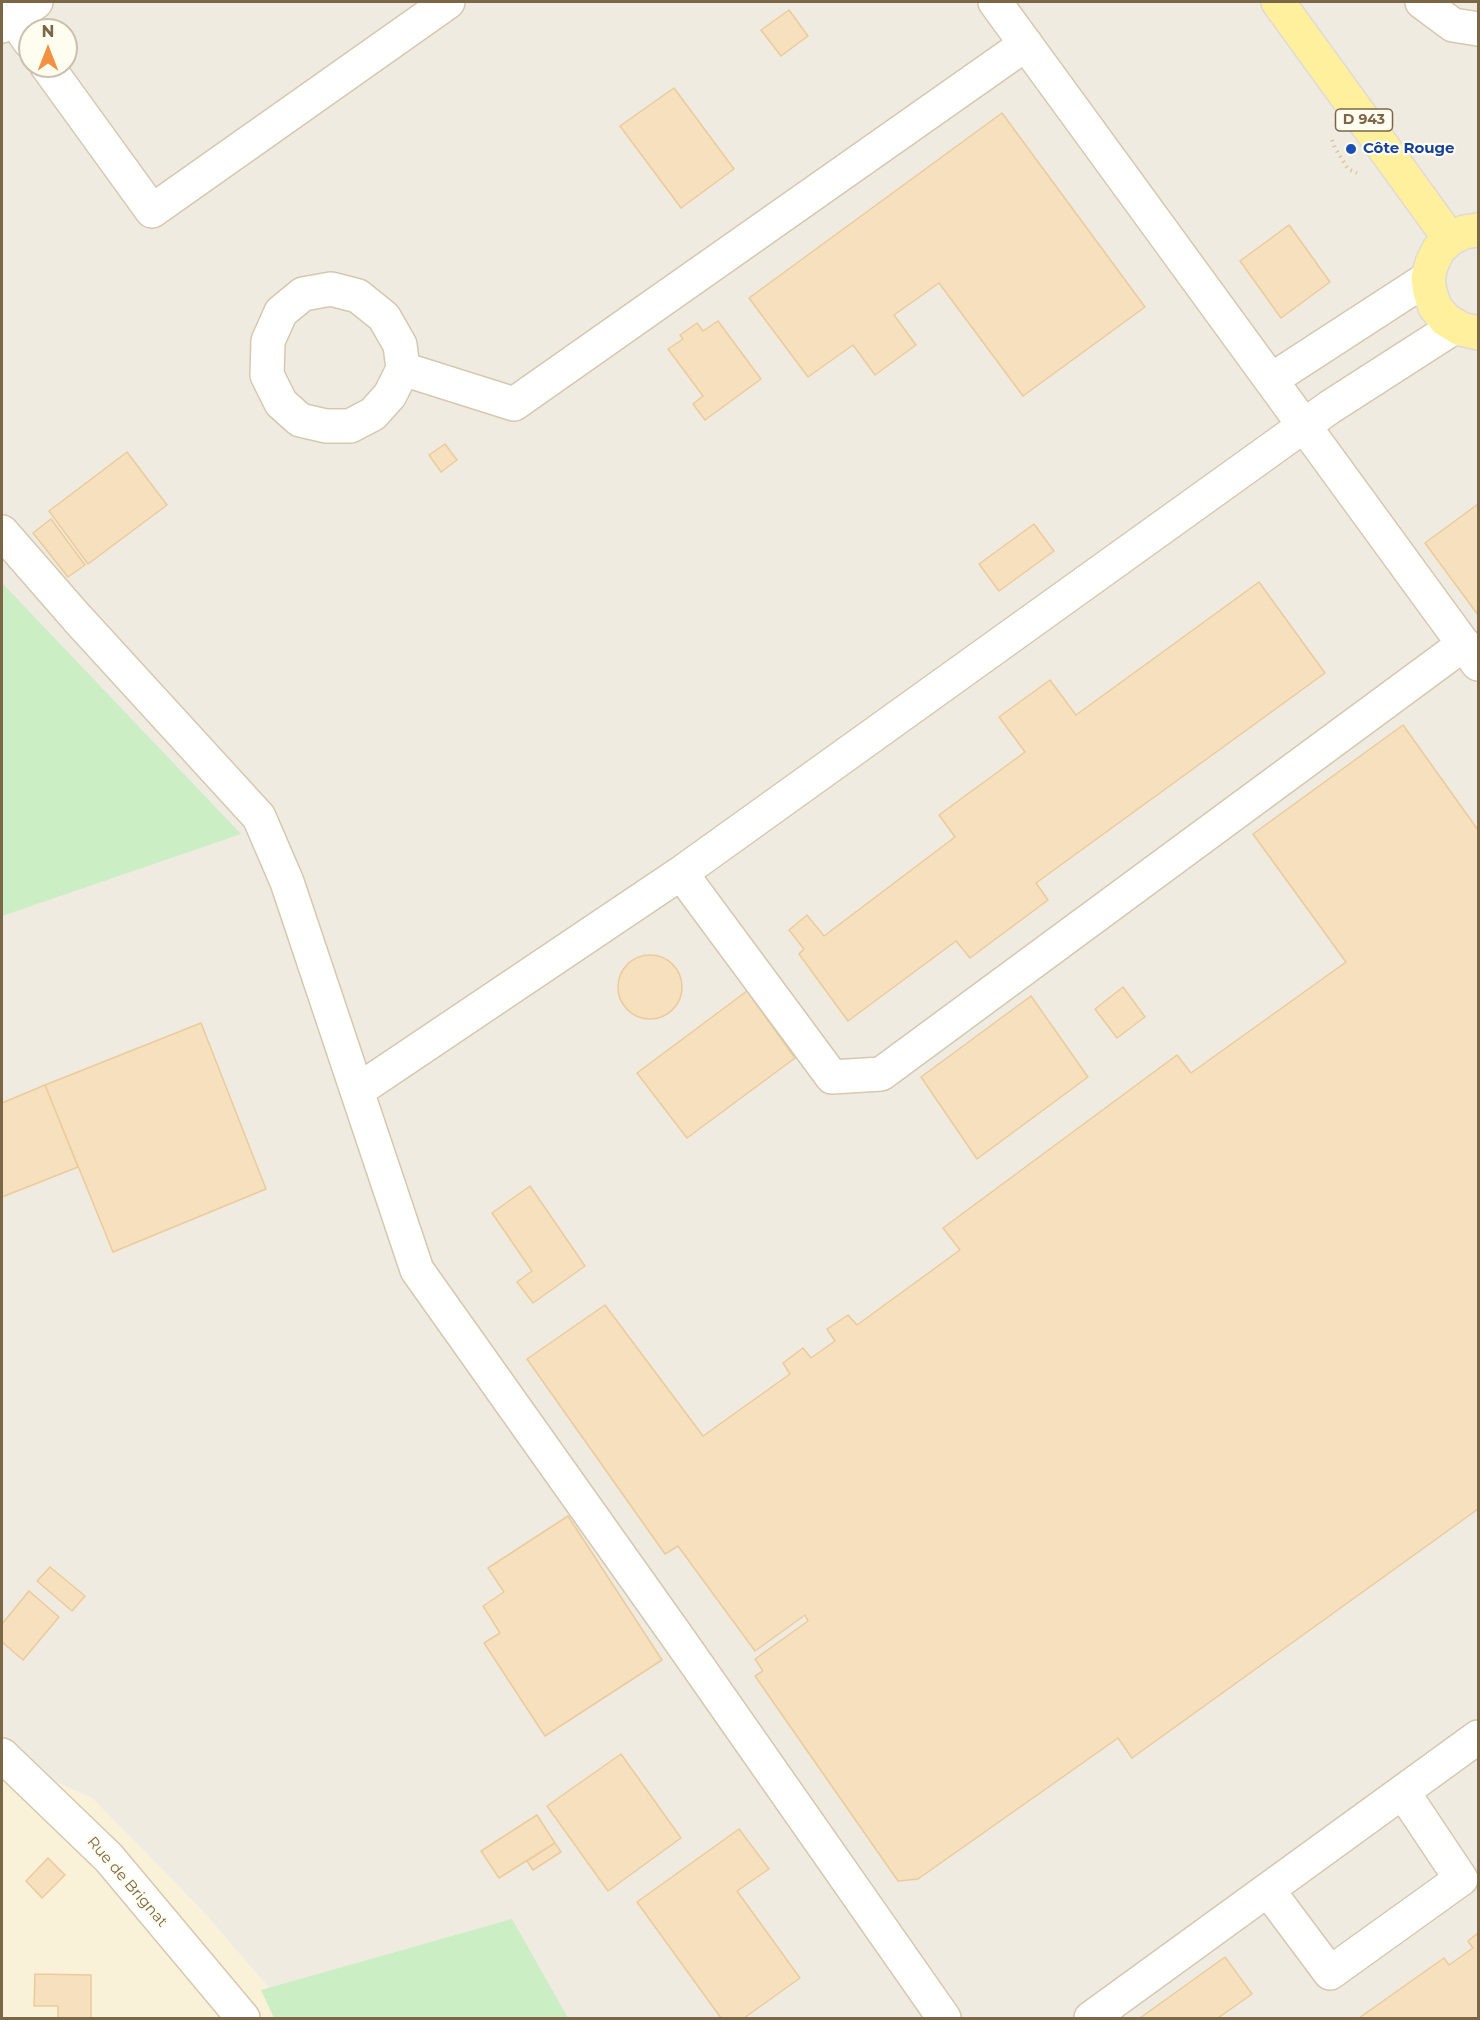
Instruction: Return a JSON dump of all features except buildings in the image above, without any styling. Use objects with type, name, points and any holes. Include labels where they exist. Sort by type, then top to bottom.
[{"type":"main road","name":"D 943","points":[[1278,2],[1464,234]]},
{"type":"main road","points":[[1464,234],[1436,256],[1428,278],[1435,307],[1446,320],[1468,330]]},
{"type":"street","points":[[56,78],[152,211],[448,2]]},
{"type":"street","points":[[681,873],[832,1077],[881,1074],[1471,654],[995,2]]},
{"type":"street","points":[[1422,2],[1453,25],[1479,29]]},
{"type":"street","points":[[403,369],[514,404],[1026,44]]},
{"type":"street","points":[[1271,380],[1428,278]]},
{"type":"street","points":[[331,289],[358,296],[384,317],[400,345],[403,369],[390,395],[373,414],[350,426],[326,426],[300,420],[281,403],[267,375],[268,341],[281,312],[303,294],[331,289]]},
{"type":"street","points":[[357,1091],[681,873],[1330,407],[1468,330]]},
{"type":"street","points":[[2,532],[85,627],[259,817],[287,882],[417,1270],[681,1642],[944,2019]]},
{"type":"street","points":[[1091,2019],[1479,1737]]},
{"type":"street","name":"Rue de Brignat","points":[[2,1755],[109,1858],[243,2019]]},
{"type":"street","points":[[1268,1890],[1329,1973],[1461,1879],[1403,1792]]},
{"type":"shaded area","points":[[2,2],[1478,2],[1478,2018],[289,2018],[268,1987],[199,1907],[92,1798],[2,1758]]},
{"type":"shaded area","points":[[2,1758],[92,1798],[199,1907],[268,1987],[289,2018],[2,2018]]},
{"type":"green space","points":[[2,583],[241,834],[2,916]]},
{"type":"green space","points":[[512,1919],[568,2018],[274,2018],[261,1990]]},
{"type":"place","name":"Côte Rouge","points":[[1351,149]]}]
